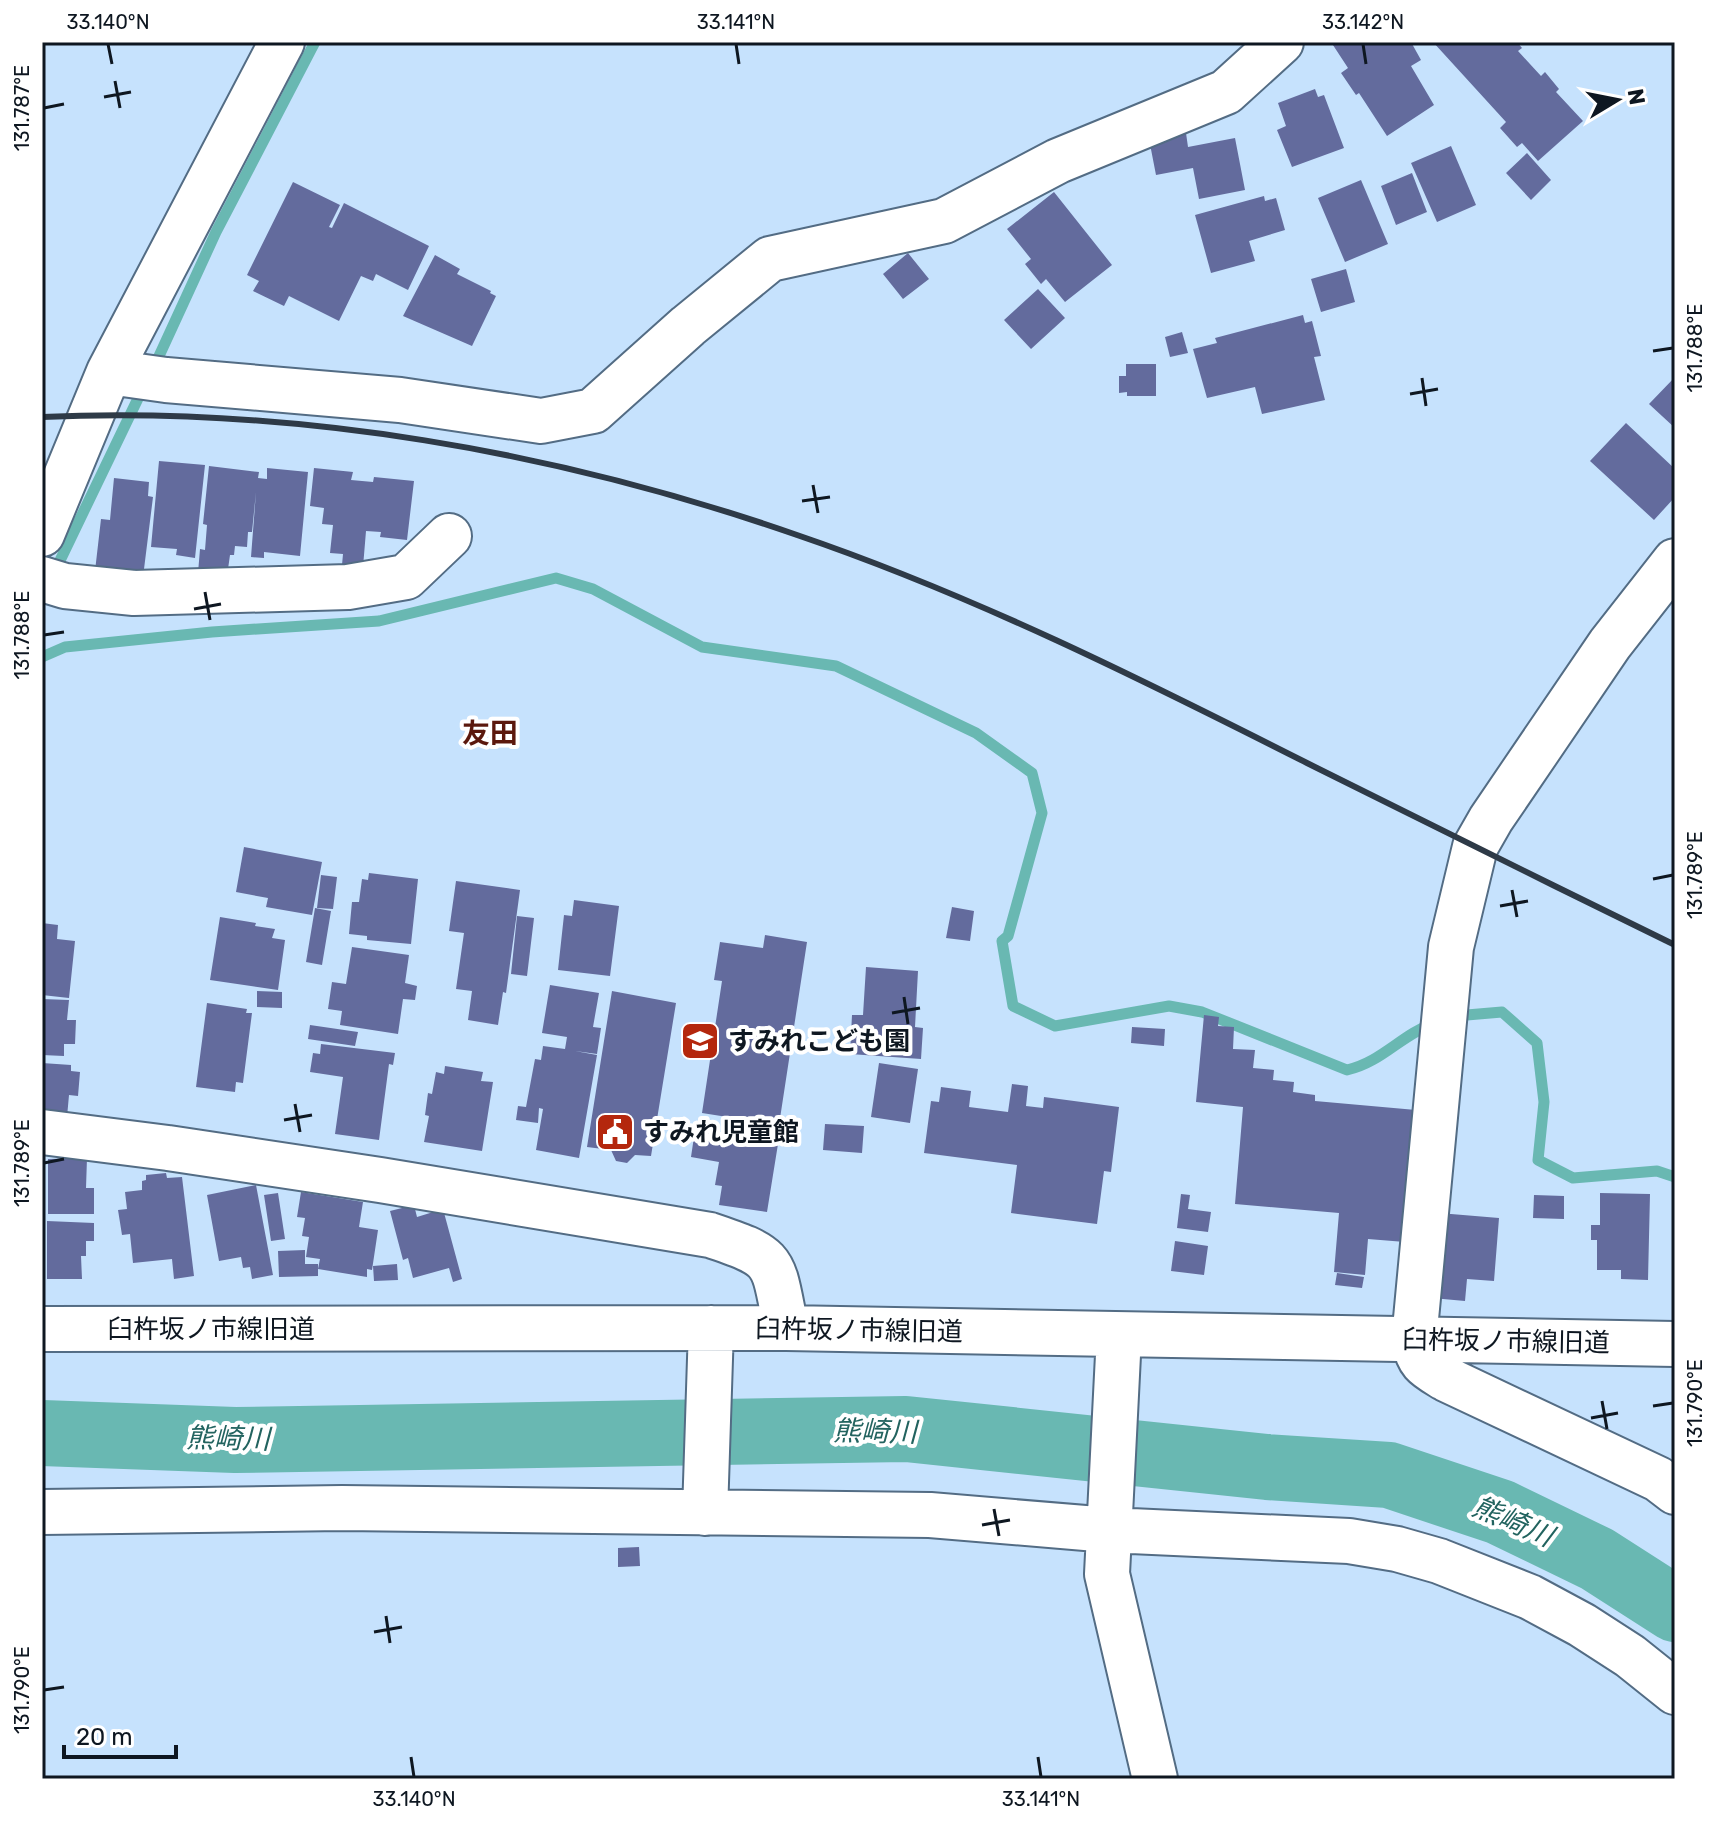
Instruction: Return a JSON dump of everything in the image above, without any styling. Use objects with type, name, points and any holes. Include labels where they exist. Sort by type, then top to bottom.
[{"type":"street","points":[[42,534],[134,376],[282,42]]},
{"type":"street","points":[[134,376],[400,400],[541,421],[593,411],[770,259],[944,221],[1058,161],[1226,92],[1281,42]]},
{"type":"street","points":[[54,583],[134,593],[348,587],[406,577],[449,536]]},
{"type":"street","points":[[1675,561],[1610,644],[1475,847],[1451,947],[1414,1340],[1417,1357],[1446,1379],[1658,1479],[1675,1492]]},
{"type":"street","points":[[42,1132],[365,1178],[710,1235],[761,1254],[770,1263],[776,1277],[786,1328]]},
{"type":"street","name":"臼杵坂ノ市線旧道","points":[[42,1329],[709,1345],[786,1328],[1118,1353],[1414,1340],[1675,1344]]},
{"type":"street","points":[[704,1506],[709,1345]]},
{"type":"street","points":[[1118,1353],[1107,1574],[1155,1779]]},
{"type":"street","points":[[42,1512],[704,1506],[930,1515],[1109,1530],[1349,1541],[1439,1561],[1530,1597],[1630,1656],[1675,1692]]},
{"type":"building","points":[[1331,42],[1411,42],[1421,60],[1411,66],[1434,105],[1387,136],[1359,93],[1356,95],[1341,73],[1348,68]]},
{"type":"building","points":[[1433,42],[1517,42],[1522,48],[1518,51],[1541,76],[1545,72],[1559,89],[1556,92],[1583,121],[1538,161],[1522,143],[1517,147],[1500,128],[1506,122]]},
{"type":"building","points":[[1315,89],[1318,97],[1324,95],[1344,148],[1292,167],[1277,130],[1286,126],[1278,103]]},
{"type":"building","points":[[1186,133],[1188,147],[1235,138],[1245,190],[1199,199],[1193,168],[1156,175],[1149,139]]},
{"type":"building","points":[[1451,146],[1476,205],[1437,222],[1411,163]]},
{"type":"building","points":[[1527,153],[1551,180],[1531,200],[1506,173]]},
{"type":"building","points":[[1412,173],[1427,212],[1396,225],[1381,186]]},
{"type":"building","points":[[1361,180],[1388,244],[1345,262],[1318,198]]},
{"type":"building","points":[[293,182],[340,205],[329,227],[332,228],[344,203],[429,246],[408,290],[376,274],[373,281],[361,276],[339,321],[289,296],[284,306],[253,291],[259,281],[247,275]]},
{"type":"building","points":[[1054,192],[1112,265],[1065,302],[1046,279],[1041,284],[1025,264],[1031,259],[1007,229]]},
{"type":"building","points":[[1264,196],[1265,201],[1276,198],[1285,230],[1249,241],[1255,261],[1211,273],[1195,215]]},
{"type":"building","points":[[908,253],[929,279],[903,299],[883,274]]},
{"type":"building","points":[[435,255],[460,269],[457,274],[496,296],[472,346],[403,316]]},
{"type":"building","points":[[1346,269],[1355,302],[1321,312],[1311,279]]},
{"type":"building","points":[[1038,289],[1065,318],[1031,349],[1004,320]]},
{"type":"building","points":[[1303,315],[1305,323],[1312,321],[1321,356],[1314,357],[1325,400],[1262,414],[1255,387],[1207,398],[1193,349],[1217,343],[1215,338]]},
{"type":"building","points":[[1182,332],[1188,353],[1170,357],[1165,337]]},
{"type":"building","points":[[1126,364],[1156,364],[1156,396],[1119,393],[1119,376],[1126,376]]},
{"type":"building","points":[[1675,377],[1675,428],[1649,404]]},
{"type":"building","points":[[1626,423],[1675,469],[1675,497],[1654,520],[1590,461]]},
{"type":"building","points":[[159,461],[205,465],[195,558],[176,555],[177,549],[151,547]]},
{"type":"building","points":[[209,466],[259,472],[258,478],[267,479],[267,468],[308,472],[300,556],[264,552],[264,558],[251,557],[256,492],[252,532],[248,532],[247,547],[235,546],[234,555],[230,555],[227,576],[198,573],[200,549],[205,550],[207,525],[203,524]]},
{"type":"building","points":[[314,468],[353,472],[351,480],[373,482],[374,477],[414,481],[407,540],[380,537],[381,532],[366,531],[363,567],[342,565],[343,554],[330,553],[333,525],[322,524],[324,508],[310,506]]},
{"type":"building","points":[[114,478],[149,482],[148,496],[153,497],[143,577],[95,571],[101,519],[110,520]]},
{"type":"building","points":[[244,847],[322,862],[312,915],[266,907],[268,898],[236,892]]},
{"type":"building","points":[[369,873],[418,879],[411,944],[367,940],[367,936],[349,934],[352,902],[359,902],[362,879],[368,880]]},
{"type":"building","points":[[321,875],[337,877],[333,909],[317,908]]},
{"type":"building","points":[[456,881],[520,890],[506,993],[503,992],[498,1025],[468,1020],[472,991],[456,989],[464,933],[449,931]]},
{"type":"building","points":[[574,900],[619,906],[610,976],[558,970],[564,915],[572,916]]},
{"type":"building","points":[[952,907],[974,911],[970,941],[946,938]]},
{"type":"building","points":[[315,908],[331,911],[322,965],[306,962]]},
{"type":"building","points":[[517,916],[534,918],[527,976],[511,974]]},
{"type":"building","points":[[220,917],[275,929],[272,938],[285,940],[278,990],[210,980]]},
{"type":"building","points":[[42,923],[58,925],[57,939],[75,941],[69,998],[42,995]]},
{"type":"building","points":[[765,935],[807,942],[779,1125],[702,1113],[722,981],[714,980],[720,942],[763,948]]},
{"type":"building","points":[[352,947],[409,955],[405,983],[417,986],[415,1000],[403,999],[398,1034],[340,1025],[342,1011],[328,1009],[332,982],[346,984]]},
{"type":"building","points":[[866,967],[918,971],[915,1027],[923,1028],[921,1059],[850,1054],[852,1015],[863,1015]]},
{"type":"building","points":[[550,985],[599,993],[593,1027],[601,1028],[597,1054],[575,1051],[597,1055],[579,1158],[536,1150],[543,1109],[539,1108],[538,1123],[516,1120],[518,1106],[526,1107],[535,1059],[541,1060],[543,1046],[565,1049],[567,1037],[542,1033]]},
{"type":"building","points":[[257,991],[282,992],[282,1008],[257,1007]]},
{"type":"building","points":[[612,991],[676,1003],[651,1156],[635,1155],[627,1163],[616,1161],[611,1150],[587,1147]]},
{"type":"building","points":[[42,999],[69,1000],[67,1020],[76,1020],[75,1044],[64,1044],[64,1056],[42,1055]]},
{"type":"building","points":[[207,1003],[247,1009],[246,1013],[252,1013],[243,1083],[236,1082],[235,1092],[196,1087]]},
{"type":"building","points":[[1204,1015],[1219,1017],[1218,1026],[1234,1027],[1233,1049],[1255,1050],[1253,1068],[1274,1070],[1273,1080],[1294,1082],[1293,1092],[1315,1095],[1315,1101],[1416,1110],[1405,1242],[1368,1239],[1365,1275],[1334,1272],[1339,1213],[1235,1204],[1243,1107],[1196,1102]]},
{"type":"building","points":[[310,1025],[358,1032],[355,1046],[308,1039]]},
{"type":"building","points":[[1132,1027],[1165,1029],[1164,1046],[1131,1043]]},
{"type":"building","points":[[321,1044],[395,1053],[393,1065],[389,1064],[379,1140],[335,1134],[343,1077],[310,1072],[313,1053],[320,1054]]},
{"type":"building","points":[[42,1063],[71,1065],[71,1071],[80,1072],[78,1096],[69,1095],[67,1117],[42,1115]]},
{"type":"building","points":[[879,1063],[918,1069],[910,1123],[871,1117]]},
{"type":"building","points":[[445,1066],[483,1072],[481,1081],[493,1082],[482,1151],[424,1142],[429,1116],[425,1115],[428,1093],[432,1094],[436,1072],[444,1074]]},
{"type":"building","points":[[1012,1084],[1028,1086],[1026,1106],[1043,1108],[1044,1097],[1119,1107],[1111,1172],[1104,1171],[1097,1224],[1011,1213],[1017,1165],[924,1153],[931,1101],[939,1102],[941,1087],[971,1091],[969,1107],[1008,1112]]},
{"type":"building","points":[[825,1124],[864,1126],[862,1153],[823,1150]]},
{"type":"building","points":[[695,1130],[778,1144],[767,1212],[719,1205],[722,1186],[715,1185],[719,1162],[691,1157]]},
{"type":"building","points":[[87,1158],[86,1188],[94,1188],[94,1214],[48,1214],[48,1159]]},
{"type":"building","points":[[166,1173],[167,1178],[182,1177],[194,1276],[174,1279],[172,1259],[133,1263],[130,1234],[122,1235],[118,1210],[127,1209],[125,1192],[142,1190],[146,1175]]},
{"type":"building","points":[[256,1185],[273,1275],[252,1279],[250,1267],[243,1268],[241,1257],[219,1261],[207,1195]]},
{"type":"building","points":[[301,1192],[363,1202],[359,1227],[378,1230],[372,1270],[367,1269],[367,1277],[318,1269],[320,1259],[306,1257],[309,1237],[302,1236],[305,1218],[297,1217]]},
{"type":"building","points":[[278,1193],[285,1239],[271,1241],[264,1195]]},
{"type":"building","points":[[1600,1193],[1650,1194],[1648,1280],[1621,1279],[1621,1270],[1597,1270],[1597,1240],[1591,1240],[1591,1225],[1600,1225]]},
{"type":"building","points":[[1181,1194],[1190,1195],[1188,1209],[1211,1212],[1208,1232],[1177,1228]]},
{"type":"building","points":[[1534,1195],[1564,1196],[1564,1219],[1533,1218]]},
{"type":"building","points":[[414,1205],[417,1217],[443,1209],[462,1279],[453,1282],[449,1268],[413,1278],[408,1258],[403,1260],[390,1211]]},
{"type":"building","points":[[1439,1213],[1499,1218],[1494,1281],[1467,1279],[1465,1301],[1432,1298]]},
{"type":"building","points":[[47,1221],[94,1223],[94,1241],[86,1241],[86,1256],[81,1256],[82,1279],[47,1279]]},
{"type":"building","points":[[1175,1241],[1208,1246],[1204,1275],[1171,1271]]},
{"type":"building","points":[[305,1250],[305,1264],[318,1264],[318,1276],[279,1277],[278,1251]]},
{"type":"building","points":[[397,1264],[398,1280],[374,1281],[373,1266]]},
{"type":"building","points":[[1337,1273],[1364,1277],[1362,1288],[1335,1285]]},
{"type":"building","points":[[639,1547],[640,1566],[618,1567],[618,1548]]},
{"type":"waterway","points":[[154,367],[216,232],[315,42]]},
{"type":"waterway","points":[[54,573],[144,386]]},
{"type":"waterway","points":[[42,657],[65,647],[212,632],[379,621],[556,578],[593,589],[702,647],[836,666],[976,733],[1032,773],[1042,813],[1008,936],[1002,941],[1013,1006],[1055,1026],[1169,1006],[1202,1012],[1347,1070],[1371,1061],[1411,1034],[1434,1023]]},
{"type":"waterway","points":[[1455,1016],[1502,1012],[1537,1043],[1544,1102],[1538,1160],[1573,1178],[1657,1171],[1675,1177]]},
{"type":"waterway","name":"熊崎川","points":[[42,1433],[235,1440],[906,1429],[1267,1467],[1389,1475],[1500,1512],[1597,1559],[1675,1609]]},
{"type":"railway","points":[[42,417],[138,415],[329,427],[425,440],[519,458],[706,505],[928,584],[1056,640],[1675,945]]},
{"type":"place","name":"すみれこども園","points":[[700,1041]]},
{"type":"place","name":"すみれ児童館","points":[[615,1132]]},
{"type":"district","name":"友田","points":[[490,733]]}]
